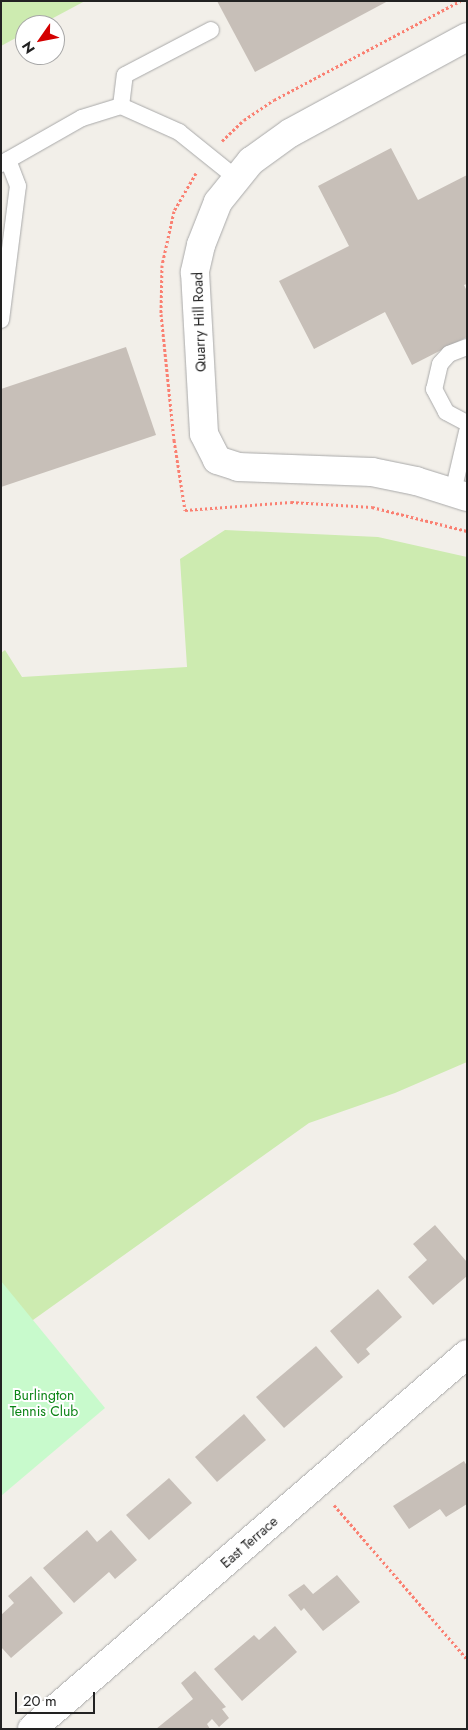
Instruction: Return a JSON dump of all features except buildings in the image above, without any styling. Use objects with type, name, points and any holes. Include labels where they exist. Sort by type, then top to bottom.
[{"type":"street","name":"Quarry Hill Road","points":[[460,495],[372,472],[226,465],[212,452],[204,434],[195,272],[209,222],[235,177],[276,141],[467,37]]},
{"type":"street","name":"East Terrace","points":[[32,1729],[467,1354]]},
{"type":"lane","points":[[121,106],[125,75],[211,30]]},
{"type":"lane","points":[[1,320],[18,186],[5,162],[82,118],[121,106],[178,132],[235,177]]},
{"type":"lane","points":[[467,347],[449,354],[440,364],[434,389],[446,412],[467,423]]},
{"type":"lane","points":[[460,495],[467,432]]},
{"type":"path","points":[[460,1],[274,100],[244,120],[195,173],[174,212],[162,265],[161,314],[174,440],[185,510],[291,502],[372,507],[467,531]]},
{"type":"path","points":[[325,1508],[331,1502],[467,1659]]},
{"type":"green space","points":[[1,1],[85,1],[59,15],[15,15],[15,38],[1,46]]},
{"type":"green space","points":[[225,530],[378,537],[467,557],[467,1062],[395,1093],[309,1123],[33,1320],[1,1335],[1,653],[5,650],[22,677],[187,667],[180,559]]},
{"type":"green space","name":"Burlington Tennis Club","points":[[1,1281],[105,1408],[1,1496]]}]
